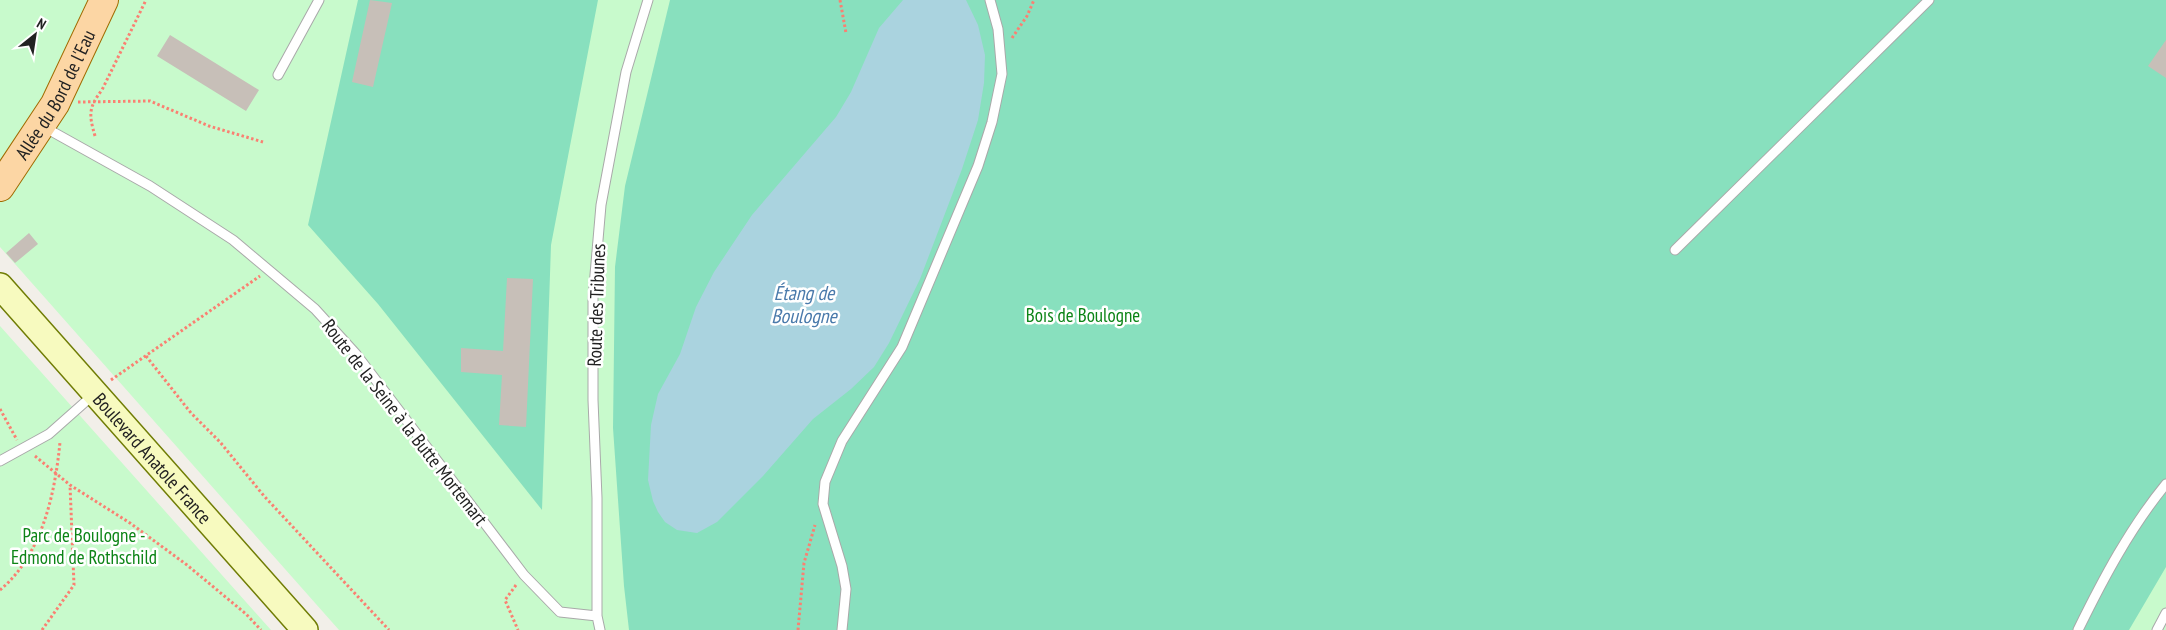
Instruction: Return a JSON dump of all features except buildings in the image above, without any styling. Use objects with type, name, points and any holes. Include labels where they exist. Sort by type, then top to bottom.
[{"type":"main road","name":"Allée du Bord de l'Eau","points":[[0,187],[48,115],[104,0]]},
{"type":"main road","name":"Boulevard Anatole France","points":[[0,286],[305,630]]},
{"type":"lane","points":[[278,75],[319,0]]},
{"type":"lane","name":"Route des Tribunes","points":[[596,616],[597,498],[592,400],[594,298],[601,204],[626,72],[648,0]]},
{"type":"lane","points":[[842,630],[846,589],[842,566],[823,504],[825,482],[842,441],[902,347],[978,166],[992,122],[1002,74],[998,29],[990,0]]},
{"type":"lane","points":[[1675,250],[1929,0]]},
{"type":"lane","name":"Route de la Seine à la Butte Mortemart","points":[[48,115],[150,186],[233,240],[270,269],[315,309],[356,354],[524,575],[560,612],[596,616]]},
{"type":"lane","points":[[0,461],[49,434],[95,393]]},
{"type":"lane","points":[[2078,630],[2098,589],[2135,526],[2166,484]]},
{"type":"lane","points":[[2157,630],[2166,614]]},
{"type":"lane","points":[[596,616],[600,630]]},
{"type":"path","points":[[94,136],[89,115],[94,100],[102,90],[146,0]]},
{"type":"path","points":[[840,0],[846,33]]},
{"type":"path","points":[[1000,54],[1027,16],[1034,0]]},
{"type":"path","points":[[48,115],[94,100],[150,101],[209,126],[263,142]]},
{"type":"path","points":[[95,393],[270,269]]},
{"type":"path","points":[[146,356],[191,413],[220,442],[290,524],[389,630]]},
{"type":"path","points":[[0,590],[26,561],[48,509],[57,472],[61,422]]},
{"type":"path","points":[[42,630],[74,585],[70,485],[130,523],[187,565],[246,614],[261,630]]},
{"type":"path","points":[[798,630],[804,563],[823,504]]},
{"type":"path","points":[[518,630],[505,600],[524,575]]},
{"type":"green space","name":"Bois de Boulogne","points":[[0,0],[2166,0],[2166,630],[339,630],[0,247]]},
{"type":"green space","points":[[358,0],[598,0],[551,245],[542,510],[378,304],[308,225]]},
{"type":"green space","name":"Bois de Boulogne","points":[[670,0],[2166,0],[2166,567],[2129,630],[629,630],[624,586],[613,428],[615,267],[625,186]]},
{"type":"green space","name":"Parc de Boulogne - Edmond de Rothschild","points":[[0,326],[271,630],[0,630]]},
{"type":"water","name":"Étang de Boulogne","points":[[903,0],[966,0],[978,25],[985,55],[984,83],[978,120],[962,169],[920,279],[889,343],[874,367],[851,389],[813,419],[763,476],[717,522],[697,533],[677,530],[665,522],[658,512],[648,480],[651,425],[658,394],[680,354],[696,307],[714,272],[752,215],[836,117],[851,92],[879,28]]}]
